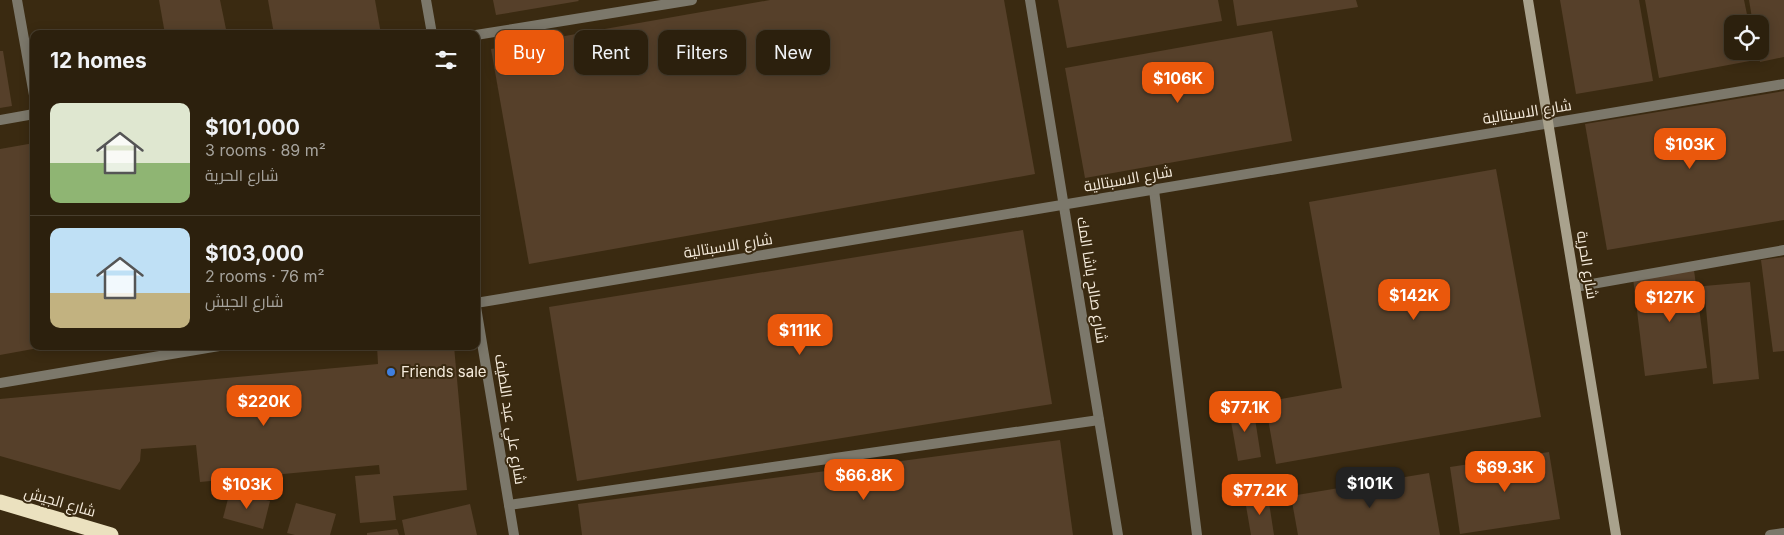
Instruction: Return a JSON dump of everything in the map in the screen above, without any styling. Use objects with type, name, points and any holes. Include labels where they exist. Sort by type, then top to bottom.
[{"type":"highway","name":"شارع الجيش","points":[[0,502],[111,535]]},
{"type":"street","points":[[17,0],[30,73]]},
{"type":"street","points":[[426,0],[431,30]]},
{"type":"street","points":[[480,34],[692,0]]},
{"type":"street","name":"شارع صالح باشا المك","points":[[1030,0],[1118,535]]},
{"type":"street","name":"شارع الحرية","points":[[1528,0],[1616,535]]},
{"type":"street","name":"شارع الاسبتالية","points":[[480,302],[1784,84]]},
{"type":"street","points":[[0,120],[30,115]]},
{"type":"street","points":[[1154,190],[1197,535]]},
{"type":"street","points":[[1575,287],[1784,250]]},
{"type":"street","name":"شارع علي عبد اللطيف","points":[[480,331],[514,535]]},
{"type":"street","points":[[0,383],[195,350]]},
{"type":"street","points":[[509,505],[1100,420]]},
{"type":"street","points":[[1770,535],[1784,533]]},
{"type":"building","points":[[159,0],[220,0],[226,30],[164,30]]},
{"type":"building","points":[[268,0],[375,0],[380,30],[273,30]]},
{"type":"building","points":[[493,0],[578,0],[579,1],[496,15]]},
{"type":"building","points":[[770,0],[1004,0],[1035,174],[529,264],[496,75],[564,75],[564,36],[574,34],[574,75],[648,75],[648,30],[599,30]]},
{"type":"building","points":[[1058,0],[1218,0],[1222,21],[1067,48]]},
{"type":"building","points":[[1233,0],[1356,0],[1358,7],[1237,26]]},
{"type":"building","points":[[1560,0],[1639,0],[1653,81],[1576,94]]},
{"type":"building","points":[[1645,0],[1744,0],[1747,15],[1724,15],[1724,60],[1755,60],[1659,78]]},
{"type":"building","points":[[1749,0],[1784,0],[1784,57],[1760,62],[1760,60],[1769,60],[1769,15],[1752,15]]},
{"type":"building","points":[[1272,31],[1292,141],[1085,178],[1065,68]]},
{"type":"building","points":[[495,48],[495,72],[491,49]]},
{"type":"building","points":[[0,51],[3,51],[12,106],[0,108]]},
{"type":"building","points":[[1784,91],[1784,220],[1607,250],[1585,124]]},
{"type":"building","points":[[30,144],[30,350],[0,355],[0,149]]},
{"type":"building","points":[[1496,169],[1541,417],[1276,464],[1265,402],[1342,388],[1309,202]]},
{"type":"building","points":[[1023,230],[1052,404],[577,481],[549,307]]},
{"type":"building","points":[[1784,257],[1784,351],[1773,352],[1761,260]]},
{"type":"building","points":[[1694,270],[1707,368],[1645,376],[1633,278]]},
{"type":"building","points":[[1750,282],[1759,379],[1713,384],[1704,286]]},
{"type":"building","points":[[377,350],[454,350],[467,490],[393,496],[396,520],[360,523],[355,476],[380,474],[379,465],[200,482],[196,445],[141,449],[140,461],[120,490],[0,456],[0,399],[378,364]]},
{"type":"building","points":[[1253,406],[1261,457],[1238,461],[1229,410]]},
{"type":"building","points":[[1060,440],[1073,535],[582,535],[578,504]]},
{"type":"building","points":[[1549,452],[1560,519],[1460,534],[1450,467]]},
{"type":"building","points":[[1429,473],[1440,535],[1298,535],[1291,496]]},
{"type":"building","points":[[230,491],[270,501],[263,529],[223,518]]},
{"type":"building","points":[[1268,496],[1274,535],[1251,535],[1245,500]]},
{"type":"building","points":[[296,503],[336,514],[330,535],[295,535],[287,533]]},
{"type":"building","points":[[470,504],[477,535],[405,535],[402,520]]},
{"type":"building","points":[[397,529],[399,535],[367,535],[367,533]]},
{"type":"place","name":"Friends sale","points":[[391,372]]}]
